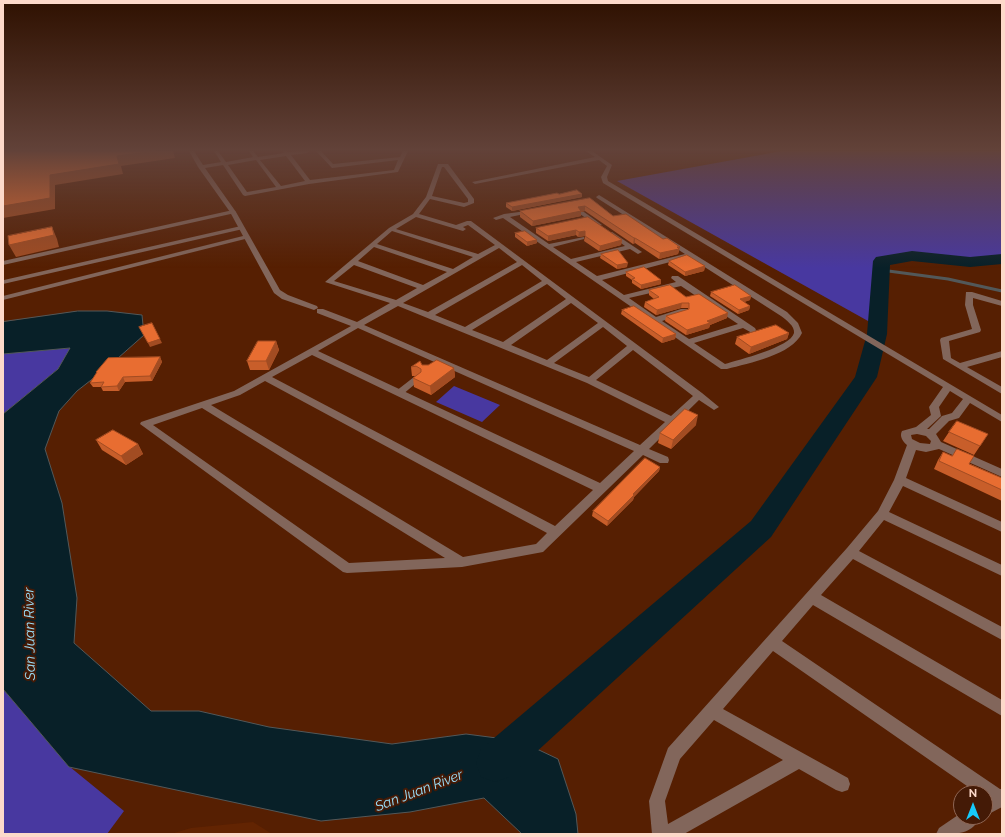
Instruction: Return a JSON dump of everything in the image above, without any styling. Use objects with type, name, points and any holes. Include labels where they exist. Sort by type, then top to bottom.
[{"type":"street","points":[[217,190],[247,237],[277,291],[285,297],[357,325],[436,364],[664,460]]},
{"type":"street","points":[[242,190],[245,194],[268,190]]},
{"type":"street","points":[[431,190],[429,197],[415,215],[391,229],[329,282],[397,303],[429,315],[590,381],[672,421]]},
{"type":"street","points":[[429,197],[464,205],[471,203],[471,199],[465,190]]},
{"type":"street","points":[[618,190],[848,327],[929,373],[1002,418]]},
{"type":"street","points":[[541,209],[500,217],[530,230],[548,246],[724,367],[778,349],[795,341],[798,334],[796,325],[784,314],[595,198],[623,193]]},
{"type":"street","points":[[415,215],[457,227],[469,222],[714,407]]},
{"type":"street","points":[[582,217],[589,218],[638,252]]},
{"type":"street","points":[[391,229],[480,257]]},
{"type":"street","points":[[548,246],[582,238]]},
{"type":"street","points":[[373,244],[453,271]]},
{"type":"street","points":[[500,245],[237,393],[145,424],[348,568],[462,562],[539,548],[699,395]]},
{"type":"street","points":[[570,261],[631,247]]},
{"type":"street","points":[[596,279],[690,255]]},
{"type":"street","points":[[353,262],[423,288]]},
{"type":"street","points":[[429,315],[522,262]]},
{"type":"street","points":[[675,278],[752,330]]},
{"type":"street","points":[[464,330],[547,280]]},
{"type":"street","points":[[623,297],[682,283]]},
{"type":"street","points":[[1002,304],[969,294],[969,305],[977,330],[944,340],[947,359],[1002,391]]},
{"type":"street","points":[[504,346],[572,299]]},
{"type":"street","points":[[655,320],[684,310]]},
{"type":"street","points":[[547,364],[603,323]]},
{"type":"street","points":[[687,342],[744,325]]},
{"type":"street","points":[[590,381],[633,345]]},
{"type":"street","points":[[311,351],[602,489]]},
{"type":"street","points":[[959,366],[1002,354]]},
{"type":"street","points":[[264,377],[556,532]]},
{"type":"street","points":[[919,430],[936,416],[934,407],[949,386]]},
{"type":"street","points":[[930,434],[946,418],[955,416],[969,398]]},
{"type":"street","points":[[204,405],[462,562]]},
{"type":"street","points":[[936,444],[935,447],[925,448],[913,444],[906,436],[906,433],[909,431],[919,430],[930,434],[936,441],[936,444],[1002,473]]},
{"type":"street","points":[[661,834],[657,801],[674,754],[851,552],[882,514],[900,480],[913,444]]},
{"type":"street","points":[[900,480],[1002,527]]},
{"type":"street","points":[[882,514],[1002,571]]},
{"type":"street","points":[[851,552],[1002,634]]},
{"type":"street","points":[[812,596],[1002,708]]},
{"type":"street","points":[[772,642],[1001,798]]},
{"type":"street","points":[[712,710],[842,784]]},
{"type":"street","points":[[667,834],[799,760]]},
{"type":"street","points":[[945,834],[959,825]]},
{"type":"lane","points":[[3,263],[232,212]]},
{"type":"lane","points":[[4,282],[241,228]]},
{"type":"lane","points":[[3,298],[247,237]]},
{"type":"lane","points":[[399,393],[417,379]]},
{"type":"shaded area","points":[[633,190],[1002,190],[1002,260],[970,262],[912,256],[882,261],[877,326]]},
{"type":"shaded area","points":[[71,348],[58,369],[3,414],[3,353]]},
{"type":"shaded area","points":[[454,386],[500,405],[482,422],[436,402]]},
{"type":"shaded area","points":[[3,689],[70,767],[124,811],[107,834],[3,834]]},
{"type":"shaded area","points":[[253,822],[272,834],[171,834],[191,828]]},
{"type":"water","name":"San Juan River","points":[[78,311],[107,311],[142,315],[144,335],[109,366],[77,391],[59,411],[45,449],[62,503],[77,598],[74,643],[151,711],[199,711],[269,727],[392,744],[466,734],[520,741],[558,759],[576,814],[578,834],[522,834],[484,798],[410,812],[321,821],[69,767],[3,689],[3,414],[58,369],[70,348],[3,354],[3,322]]},
{"type":"building","points":[[3,190],[50,190],[50,198],[3,206]]},
{"type":"building","points":[[577,190],[582,194],[512,207],[506,203],[557,193],[559,194]]},
{"type":"building","points":[[590,198],[613,216],[626,214],[663,239],[667,238],[680,247],[677,247],[679,249],[660,253],[585,206],[578,207],[581,211],[533,221],[520,211]]},
{"type":"building","points":[[588,217],[622,240],[600,246],[585,236],[585,231],[579,232],[576,230],[548,236],[536,228]]},
{"type":"building","points":[[52,227],[54,235],[9,245],[8,236]]},
{"type":"building","points":[[525,231],[537,240],[527,242],[515,233]]},
{"type":"building","points":[[618,250],[628,263],[617,265],[601,254]]},
{"type":"building","points":[[687,255],[705,266],[685,272],[669,261]]},
{"type":"building","points":[[644,267],[661,280],[641,285],[632,279],[635,278],[626,272]]},
{"type":"building","points":[[670,285],[686,297],[699,294],[728,313],[707,321],[710,323],[687,330],[666,316],[689,309],[689,303],[682,303],[657,310],[645,302],[659,297],[649,290]]},
{"type":"building","points":[[735,285],[751,296],[740,299],[750,306],[739,310],[711,292]]},
{"type":"building","points":[[634,306],[676,334],[663,338],[622,310]]},
{"type":"building","points":[[152,323],[160,339],[148,343],[139,327]]},
{"type":"building","points":[[776,325],[789,333],[751,347],[737,337]]},
{"type":"building","points":[[258,341],[276,341],[266,361],[247,361]]},
{"type":"building","points":[[160,357],[150,376],[123,377],[117,386],[101,387],[104,382],[90,383],[96,372],[108,358]]},
{"type":"building","points":[[437,360],[454,368],[430,386],[413,378],[421,372],[421,369],[416,366],[411,367],[420,361],[422,365],[428,365]]},
{"type":"building","points":[[685,409],[698,415],[673,440],[660,433]]},
{"type":"building","points":[[957,421],[988,434],[980,446],[949,432]]},
{"type":"building","points":[[113,430],[138,444],[121,456],[96,440]]},
{"type":"building","points":[[957,449],[974,456],[969,464],[1002,478],[1002,490],[939,461],[943,452],[952,456]]},
{"type":"building","points":[[645,458],[660,467],[633,494],[634,495],[608,521],[593,511]]},
{"type":"waterway","points":[[495,763],[761,529],[866,377],[877,334],[882,261],[912,256],[970,262],[1002,259]]},
{"type":"waterway","points":[[881,270],[948,279],[1002,291]]}]
